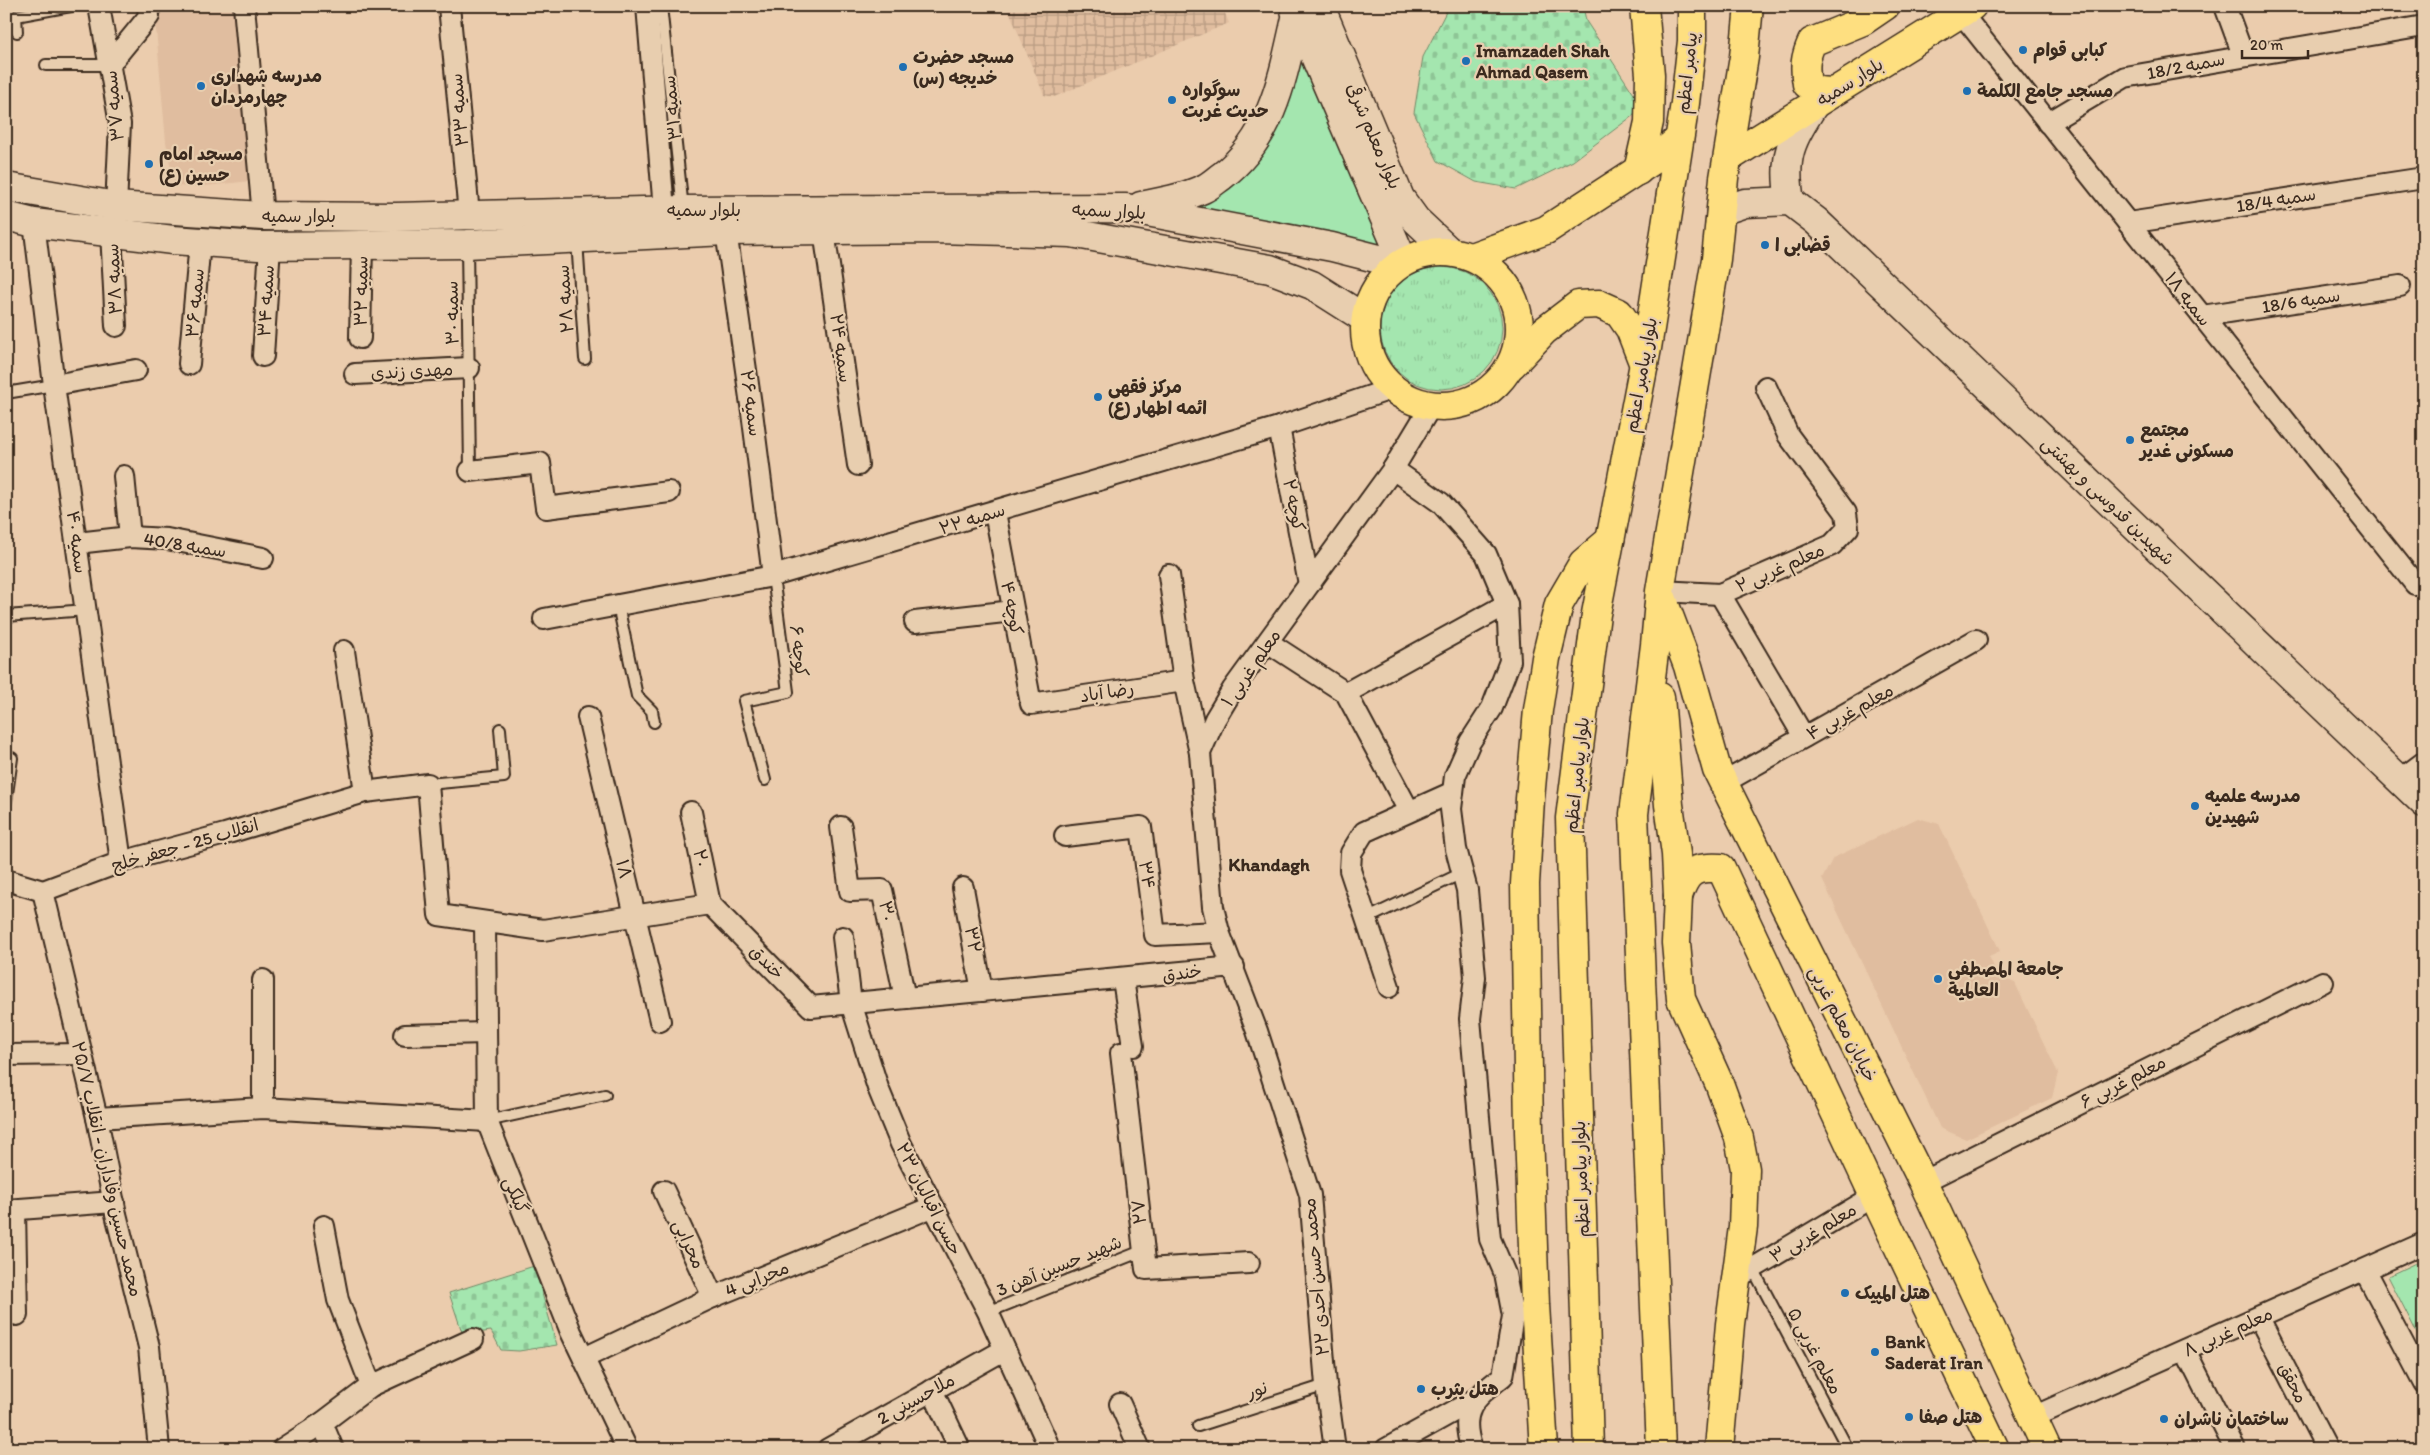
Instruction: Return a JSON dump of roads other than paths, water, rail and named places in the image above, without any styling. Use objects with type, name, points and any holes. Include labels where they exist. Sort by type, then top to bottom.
[{"type":"main road","name":"پیامبر اعظم","points":[[1679,139],[1692,41],[1692,6]]},
{"type":"main road","points":[[1661,1449],[1634,814],[1660,591],[1714,268],[1749,6]]},
{"type":"main road","points":[[1721,211],[1745,203],[1790,201],[1786,178],[1787,155],[1797,131],[1824,97],[1807,84],[1804,70],[1805,57],[1812,42],[1864,21],[1885,6]]},
{"type":"main road","points":[[1126,208],[1174,200],[1205,189],[1232,168],[1252,146],[1268,121],[1279,91],[1303,9]]},
{"type":"main road","name":"بلوار معلم شرقی","points":[[1303,9],[1400,198],[1416,220],[1461,255]]},
{"type":"main road","name":"بلوار معلم شرقی","points":[[1303,9],[1401,263]]},
{"type":"main road","name":"بلوار سمیه","points":[[1728,158],[1967,10]]},
{"type":"main road","points":[[1645,14],[1685,103]]},
{"type":"main road","points":[[1638,171],[1649,122],[1650,75],[1645,14]]},
{"type":"main road","points":[[1644,365],[1630,329],[1619,314],[1599,304],[1578,305],[1544,331],[1495,386],[1476,400],[1454,406],[1431,406],[1410,400],[1391,389],[1374,369],[1365,344],[1364,318],[1371,296],[1384,276],[1401,263],[1426,253],[1461,255],[1546,230],[1638,171],[1679,139]]},
{"type":"main road","name":"بلوار پیامبر اعظم","points":[[1589,1449],[1570,818],[1596,614],[1644,365],[1679,139]]},
{"type":"main road","name":"بلوار سمیه","points":[[6,186],[114,219],[200,242],[270,246],[468,244],[726,231],[937,229],[1071,233],[1270,269],[1312,285],[1364,318]]},
{"type":"main road","name":"شهیدین قدوسی و بهشتی","points":[[1790,201],[1823,228],[2424,804]]},
{"type":"main road","name":"بلوار سمیه","points":[[6,216],[34,223],[114,219],[263,216],[396,217],[674,210],[1126,208],[1332,247],[1401,263]]},
{"type":"main road","points":[[1461,255],[1490,269],[1505,284],[1516,304],[1520,326],[1518,348],[1510,368]]},
{"type":"main road","points":[[1544,1449],[1535,1305],[1530,1132],[1525,884],[1530,799],[1538,710],[1546,658],[1560,604],[1583,563],[1610,540]]},
{"type":"main road","name":"خیابان معلم غربی","points":[[1660,591],[1688,666],[1717,770],[1923,1182],[2047,1449]]},
{"type":"main road","points":[[1655,644],[1669,805],[1676,854],[1678,896],[1676,943],[1682,999],[1719,1083],[1739,1138],[1745,1169],[1744,1274],[1719,1449]]},
{"type":"main road","points":[[1678,896],[1683,881],[1690,873],[1702,868],[1721,868],[1874,1196],[1995,1449]]},
{"type":"main road","points":[[1733,894],[1736,887],[1747,877],[1768,873]]},
{"type":"street","name":"سمیه ۳۷","points":[[99,6],[120,124],[114,219]]},
{"type":"street","points":[[109,65],[149,16],[148,6]]},
{"type":"street","points":[[244,6],[263,216]]},
{"type":"street","name":"سمیه ۳۳","points":[[449,6],[469,214]]},
{"type":"street","name":"سمیه ۳۱","points":[[646,6],[674,210]]},
{"type":"street","points":[[2225,6],[2243,55]]},
{"type":"street","name":"سمیه ۱۸","points":[[1967,10],[2048,123],[2202,316],[2419,581]]},
{"type":"street","name":"سمیه 18/2","points":[[2048,123],[2125,77],[2243,55],[2424,26]]},
{"type":"street","name":"سمیه 18/4","points":[[2128,223],[2424,178]]},
{"type":"street","name":"سمیه ۳۸","points":[[114,219],[116,326]]},
{"type":"street","name":"سمیه ۴۰","points":[[34,223],[54,385],[78,543],[121,862]]},
{"type":"street","name":"سمیه ۲۶","points":[[726,231],[773,576]]},
{"type":"street","name":"سمیه ۲۴","points":[[824,231],[858,465]]},
{"type":"street","name":"سمیه ۳۶","points":[[189,364],[200,242]]},
{"type":"street","name":"سمیه ۳۲","points":[[360,338],[362,245]]},
{"type":"street","name":"سمیه ۳۴","points":[[263,356],[270,246]]},
{"type":"street","name":"سمیه 18/6","points":[[2202,316],[2400,286]]},
{"type":"street","name":"مهدی زندی","points":[[355,374],[469,368]]},
{"type":"street","points":[[54,385],[136,370]]},
{"type":"street","name":"معلم غربی ۲","points":[[1660,591],[1720,594],[1832,546],[1848,528],[1846,513],[1788,435],[1766,387]]},
{"type":"street","name":"سمیه ۲۲","points":[[544,619],[773,576],[1280,427],[1391,389]]},
{"type":"street","name":"معلم غربی ۱","points":[[1234,967],[1219,932],[1213,907],[1200,753],[1215,719],[1234,689],[1393,469],[1431,406]]},
{"type":"street","name":"کوچه ۲","points":[[1280,427],[1309,584]]},
{"type":"street","points":[[470,471],[540,464],[546,508],[669,492]]},
{"type":"street","points":[[1386,1449],[1474,1400],[1503,1376],[1513,1316],[1505,1274],[1490,1239],[1470,1018],[1475,977],[1467,890],[1456,849],[1451,809],[1455,776],[1470,742],[1492,708],[1510,661],[1507,604],[1486,554],[1441,503],[1393,469]]},
{"type":"street","points":[[124,476],[130,537]]},
{"type":"street","name":"کوچه ۴","points":[[994,512],[1031,704]]},
{"type":"street","name":"سمیه 40/8","points":[[78,543],[130,537],[167,539],[263,558]]},
{"type":"street","points":[[1169,575],[1184,681],[1200,753]]},
{"type":"street","points":[[1720,594],[1804,737]]},
{"type":"street","points":[[1346,693],[1507,604]]},
{"type":"street","points":[[915,622],[1013,611]]},
{"type":"street","name":"معلم غربی ۴","points":[[1723,783],[1976,640]]},
{"type":"street","points":[[1269,643],[1346,693],[1408,811]]},
{"type":"street","points":[[344,651],[365,792]]},
{"type":"street","name":"رضا آباد","points":[[1031,704],[1184,681]]},
{"type":"street","name":"۱۸","points":[[588,717],[660,1021]]},
{"type":"street","points":[[2400,780],[2424,762]]},
{"type":"street","points":[[428,784],[439,915],[543,930],[710,904]]},
{"type":"street","name":"انقلاب 25 - جعفر خلج","points":[[43,891],[121,862],[225,834],[365,792],[428,784]]},
{"type":"street","points":[[1389,987],[1350,870],[1350,853],[1364,832],[1453,792]]},
{"type":"street","name":"۲۰","points":[[691,812],[710,904]]},
{"type":"street","name":"۳۰","points":[[841,827],[850,891],[882,890],[905,998]]},
{"type":"street","name":"۳۴","points":[[1065,836],[1140,827],[1155,935],[1219,932]]},
{"type":"street","points":[[6,880],[43,891]]},
{"type":"street","name":"۳۲","points":[[964,888],[982,992]]},
{"type":"street","name":"محمد حسین وفاداران - انقلاب ۲۵/۷","points":[[43,891],[149,1347],[159,1449]]},
{"type":"street","name":"خندق","points":[[710,904],[811,1007],[1234,967]]},
{"type":"street","name":"گیلکی","points":[[485,923],[487,1121],[571,1332],[627,1449]]},
{"type":"street","name":"۲۳ حسن اقبالیان","points":[[843,937],[851,1003],[878,1088],[901,1144],[988,1312],[1050,1449]]},
{"type":"street","name":"۲۲ محمد حسن احدی","points":[[1234,967],[1257,1031],[1310,1195],[1326,1385],[1335,1449]]},
{"type":"street","name":"۲۷","points":[[1123,979],[1142,1251],[1146,1269],[1249,1263]]},
{"type":"street","points":[[263,980],[263,1108]]},
{"type":"street","name":"معلم غربی ۶","points":[[1923,1182],[2324,982]]},
{"type":"street","points":[[405,1035],[486,1033]]},
{"type":"street","points":[[6,1055],[81,1054]]},
{"type":"street","points":[[97,1118],[263,1108],[487,1121]]},
{"type":"street","name":"محرابی","points":[[664,1191],[713,1297]]},
{"type":"street","name":"معلم غربی ۳","points":[[1744,1274],[1874,1196]]},
{"type":"street","points":[[17,1315],[11,1210],[114,1202]]},
{"type":"street","name":"محرابی 4","points":[[584,1358],[713,1297],[932,1207]]},
{"type":"street","points":[[324,1226],[338,1300],[372,1386]]},
{"type":"street","name":"معلم غربی ۸","points":[[2031,1418],[2424,1244]]},
{"type":"street","points":[[2365,1271],[2424,1383]]},
{"type":"street","name":"محقق","points":[[2259,1318],[2327,1449]]},
{"type":"street","points":[[282,1449],[322,1423],[372,1386],[473,1339]]},
{"type":"street","name":"ملاحسینی 2","points":[[828,1449],[1004,1350]]},
{"type":"street","points":[[2185,1350],[2235,1449]]},
{"type":"street","points":[[932,1390],[958,1445]]},
{"type":"street","points":[[1472,1449],[1468,1436],[1468,1418],[1474,1400]]},
{"type":"street","points":[[1120,1404],[1140,1449]]},
{"type":"street","points":[[322,1423],[333,1449]]},
{"type":"lane","points":[[17,32],[16,16],[71,6]]},
{"type":"lane","name":"سمیه ۳۱","points":[[661,6],[674,210]]},
{"type":"lane","points":[[46,65],[109,65]]},
{"type":"lane","name":"سمیه ۲۸","points":[[577,238],[585,358]]},
{"type":"lane","name":"سمیه ۳۰","points":[[468,244],[470,471]]},
{"type":"lane","points":[[6,393],[54,385]]},
{"type":"lane","name":"کوچه ۶","points":[[765,780],[744,701],[788,692],[773,576]]},
{"type":"lane","points":[[618,605],[637,696],[652,711],[654,722]]},
{"type":"lane","points":[[6,616],[86,610]]},
{"type":"lane","points":[[428,784],[504,777],[500,728]]},
{"type":"lane","points":[[6,800],[12,758]]},
{"type":"lane","points":[[1366,919],[1462,873]]},
{"type":"lane","points":[[487,1121],[605,1095]]},
{"type":"lane","name":"شهید حسین آهن 3","points":[[988,1312],[1142,1251]]},
{"type":"lane","name":"معلم غربی ۵","points":[[1744,1274],[1848,1449]]},
{"type":"lane","name":"نور","points":[[1198,1426],[1326,1385]]},
{"type":"place","name":"کبابی قوام","points":[[2023,50]]},
{"type":"place","name":"Imamzadeh Shah Ahmad Qasem","points":[[1466,61]]},
{"type":"place","name":"مسجد حضرت خدیجه (س)","points":[[903,67]]},
{"type":"place","name":"مدرسه شهداری چهارمردان","points":[[201,86]]},
{"type":"place","name":"مسجد جامع الکلمة","points":[[1967,91]]},
{"type":"place","name":"سوگواره حدیث غربت","points":[[1172,100]]},
{"type":"place","name":"مسجد امام حسین (ع)","points":[[149,164]]},
{"type":"place","name":"قضابی ا","points":[[1765,245]]},
{"type":"place","name":"مرکز فقهی ائمه اطهار (ع)","points":[[1098,397]]},
{"type":"place","name":"مجتمع مسکونی غدیر","points":[[2130,440]]},
{"type":"place","name":"مدرسه علمیه شهیدین","points":[[2195,806]]},
{"type":"place","name":"جامعة المصطفی العالمیة","points":[[1938,979]]},
{"type":"place","name":"هتل المپیک","points":[[1845,1293]]},
{"type":"place","name":"Bank Saderat Iran","points":[[1875,1352]]},
{"type":"place","name":"هتل یثرب","points":[[1421,1389]]},
{"type":"place","name":"هتل صفا","points":[[1909,1417]]},
{"type":"place","name":"ساختمان ناشران","points":[[2164,1419]]},
{"type":"district","name":"Khandagh","points":[[1269,864]]}]
